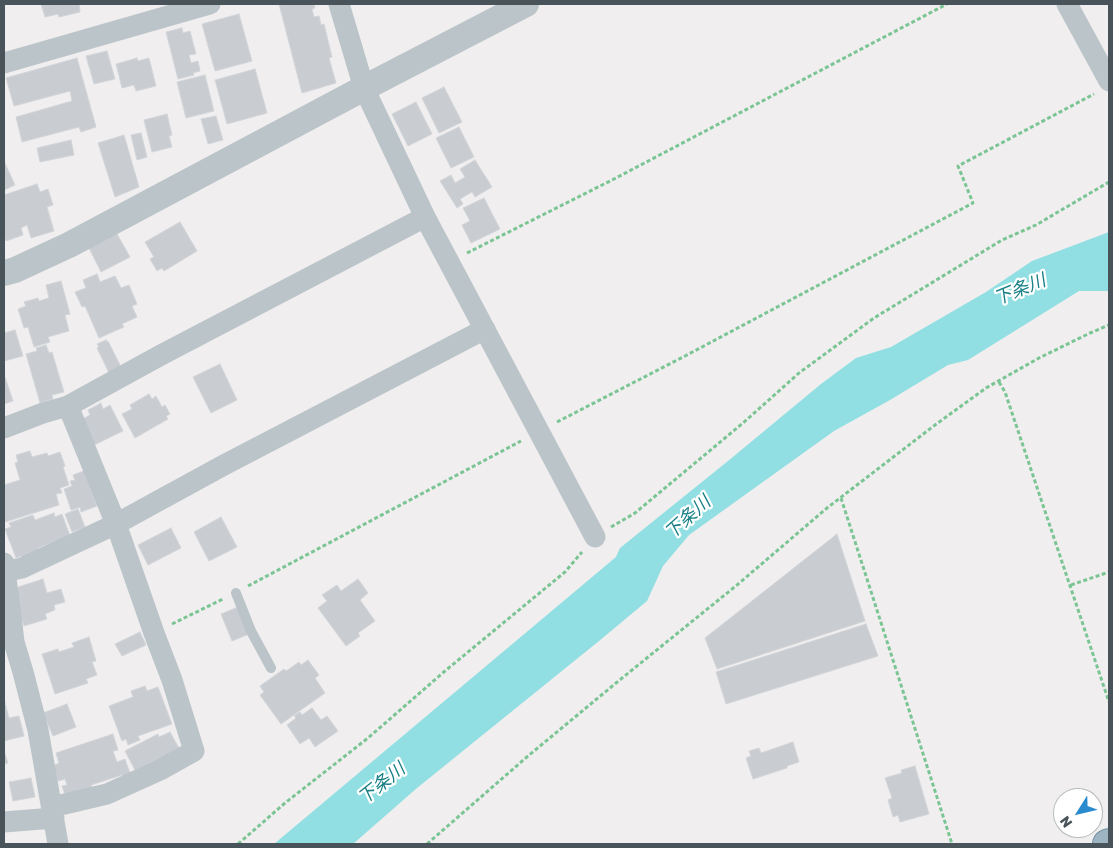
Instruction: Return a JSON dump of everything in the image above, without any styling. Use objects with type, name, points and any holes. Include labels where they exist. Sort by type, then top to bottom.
[{"type":"street","points":[[4,63],[210,4]]},
{"type":"street","points":[[339,4],[364,88],[425,217],[595,538]]},
{"type":"street","points":[[4,273],[69,245],[526,4]]},
{"type":"street","points":[[1068,4],[1105,85]]},
{"type":"street","points":[[4,428],[43,413],[68,406],[161,355],[425,217]]},
{"type":"street","points":[[58,844],[38,730],[23,672],[9,644],[4,569],[22,568],[116,524],[233,460],[485,330]]},
{"type":"street","points":[[4,822],[53,813],[107,794],[160,770],[194,751],[172,680],[116,524],[68,406]]},
{"type":"lane","points":[[236,592],[251,631],[271,668]]},
{"type":"path","points":[[449,262],[614,179],[947,4]]},
{"type":"path","points":[[154,633],[236,592],[973,203],[958,166],[1105,85]]},
{"type":"path","points":[[238,844],[285,803],[368,738],[445,670],[565,572],[595,538],[635,513],[799,374],[874,318],[1002,240],[1036,225],[1109,182]]},
{"type":"path","points":[[427,844],[631,671],[841,498],[935,425],[986,388],[1039,358],[1109,325]]},
{"type":"path","points":[[999,382],[1005,392],[1109,702]]},
{"type":"path","points":[[841,498],[952,844]]},
{"type":"path","points":[[1071,585],[1109,572]]},
{"type":"water","name":"下条川","points":[[1109,232],[1109,291],[1079,291],[968,360],[948,365],[834,431],[689,535],[663,566],[647,601],[417,788],[353,844],[274,844],[616,557],[620,548],[821,384],[856,358],[891,347],[986,292],[1032,261]]},
{"type":"building","points":[[41,4],[79,4],[80,12],[59,17],[58,14],[45,17]]},
{"type":"building","points":[[279,4],[314,4],[315,8],[312,9],[314,17],[319,16],[321,25],[324,24],[332,57],[329,58],[336,83],[302,93]]},
{"type":"building","points":[[239,14],[252,61],[215,71],[202,24]]},
{"type":"building","points":[[182,28],[183,33],[190,31],[196,54],[189,55],[191,63],[198,61],[200,71],[193,73],[194,75],[178,79],[166,32]]},
{"type":"building","points":[[107,51],[115,79],[94,84],[86,56]]},
{"type":"building","points":[[77,58],[96,127],[81,132],[79,127],[22,142],[16,117],[72,101],[70,91],[14,106],[6,78]]},
{"type":"building","points":[[137,58],[138,61],[149,58],[156,86],[136,91],[134,85],[122,88],[116,64]]},
{"type":"building","points":[[255,69],[267,113],[227,124],[215,80]]},
{"type":"building","points":[[205,75],[214,111],[186,118],[177,82]]},
{"type":"building","points":[[444,87],[462,122],[439,133],[422,98]]},
{"type":"building","points":[[416,102],[432,134],[408,146],[392,114]]},
{"type":"building","points":[[167,114],[172,135],[169,136],[172,147],[152,152],[144,120]]},
{"type":"building","points":[[216,116],[223,140],[208,144],[201,119]]},
{"type":"building","points":[[459,127],[474,157],[451,168],[436,138]]},
{"type":"building","points":[[141,133],[147,157],[137,160],[131,135]]},
{"type":"building","points":[[124,135],[139,187],[115,197],[98,143]]},
{"type":"building","points":[[71,140],[74,155],[40,162],[37,148]]},
{"type":"building","points":[[475,160],[492,187],[475,197],[472,192],[460,199],[463,204],[457,208],[440,181],[451,175],[455,183],[465,177],[460,169]]},
{"type":"building","points":[[4,161],[15,185],[4,190]]},
{"type":"building","points":[[37,184],[40,192],[48,189],[53,205],[47,207],[54,231],[31,238],[27,225],[21,228],[23,235],[6,241],[4,238],[4,195]]},
{"type":"building","points":[[484,198],[500,229],[471,243],[462,225],[470,221],[463,208]]},
{"type":"building","points":[[180,222],[197,251],[164,271],[162,268],[157,271],[150,259],[154,257],[145,242]]},
{"type":"building","points":[[117,234],[130,257],[101,272],[89,248]]},
{"type":"building","points":[[97,274],[100,282],[115,276],[121,288],[129,285],[137,304],[132,306],[137,317],[122,324],[124,327],[99,338],[85,306],[82,307],[75,292],[86,288],[83,280]]},
{"type":"building","points":[[61,281],[70,314],[65,315],[69,331],[48,337],[50,342],[34,347],[28,327],[24,328],[18,309],[26,306],[24,302],[38,298],[39,301],[49,298],[46,285]]},
{"type":"building","points":[[15,330],[23,356],[4,361],[4,333]]},
{"type":"building","points":[[106,340],[121,367],[109,373],[97,348],[99,347],[97,344]]},
{"type":"building","points":[[46,345],[49,353],[52,352],[64,392],[52,395],[53,399],[40,403],[26,354],[37,351],[36,348]]},
{"type":"building","points":[[220,364],[237,400],[211,413],[193,377]]},
{"type":"building","points":[[4,377],[13,401],[4,404]]},
{"type":"building","points":[[149,394],[152,399],[156,396],[162,407],[165,405],[170,414],[166,416],[168,419],[135,438],[122,414],[132,409],[130,405]]},
{"type":"building","points":[[101,403],[103,409],[110,405],[123,431],[94,445],[81,420],[90,415],[88,410]]},
{"type":"building","points":[[30,451],[32,457],[47,453],[48,456],[60,452],[69,485],[60,488],[62,493],[56,494],[59,505],[5,522],[4,485],[20,480],[15,463],[18,462],[16,455]]},
{"type":"building","points":[[84,471],[97,506],[81,512],[80,507],[71,510],[64,489],[72,486],[70,481],[75,480],[73,475]]},
{"type":"building","points":[[78,509],[85,527],[72,532],[65,514]]},
{"type":"building","points":[[54,513],[55,517],[62,514],[70,536],[38,548],[39,552],[22,558],[21,556],[16,558],[5,529],[11,527],[9,523],[33,515],[35,520]]},
{"type":"building","points":[[221,517],[237,547],[209,561],[194,532]]},
{"type":"building","points":[[171,528],[181,548],[148,565],[138,545]]},
{"type":"building","points":[[837,534],[865,621],[717,669],[705,638]]},
{"type":"building","points":[[43,579],[47,593],[61,589],[65,602],[54,605],[55,610],[45,614],[47,619],[24,626],[15,600],[15,588]]},
{"type":"building","points":[[358,579],[368,593],[360,600],[375,621],[358,633],[360,636],[346,646],[318,608],[327,601],[322,595],[337,585],[341,591]]},
{"type":"building","points":[[238,607],[249,634],[232,641],[221,614]]},
{"type":"building","points":[[866,624],[878,656],[726,704],[716,672]]},
{"type":"building","points":[[140,632],[146,645],[122,656],[115,644]]},
{"type":"building","points":[[89,637],[96,661],[92,662],[97,675],[86,679],[88,683],[55,694],[42,654],[58,649],[59,652],[74,647],[72,643]]},
{"type":"building","points":[[308,660],[319,675],[315,678],[325,693],[281,724],[260,695],[264,692],[260,686],[284,669],[286,671],[299,662],[301,665]]},
{"type":"building","points":[[145,686],[147,691],[158,687],[172,724],[138,736],[140,740],[128,745],[126,739],[122,741],[109,706],[133,697],[131,691]]},
{"type":"building","points":[[4,699],[9,718],[19,716],[24,736],[4,741]]},
{"type":"building","points":[[67,704],[76,727],[53,736],[43,713]]},
{"type":"building","points":[[312,708],[321,720],[327,716],[338,731],[315,747],[309,738],[300,744],[287,725],[296,718],[294,716],[300,712],[302,715]]},
{"type":"building","points":[[170,732],[180,750],[136,772],[125,751],[158,734],[159,737]]},
{"type":"building","points":[[113,734],[118,750],[113,751],[117,762],[125,759],[131,776],[123,778],[122,775],[91,785],[93,789],[66,798],[62,786],[67,785],[65,779],[58,781],[53,766],[59,763],[56,753]]},
{"type":"building","points":[[793,742],[799,762],[753,779],[746,758],[751,756],[749,751],[759,748],[761,753]]},
{"type":"building","points":[[4,751],[8,763],[4,764]]},
{"type":"building","points":[[915,766],[929,814],[900,822],[898,815],[893,817],[888,800],[892,798],[885,778],[902,773],[901,770]]},
{"type":"building","points":[[31,778],[35,797],[13,801],[9,782]]}]
